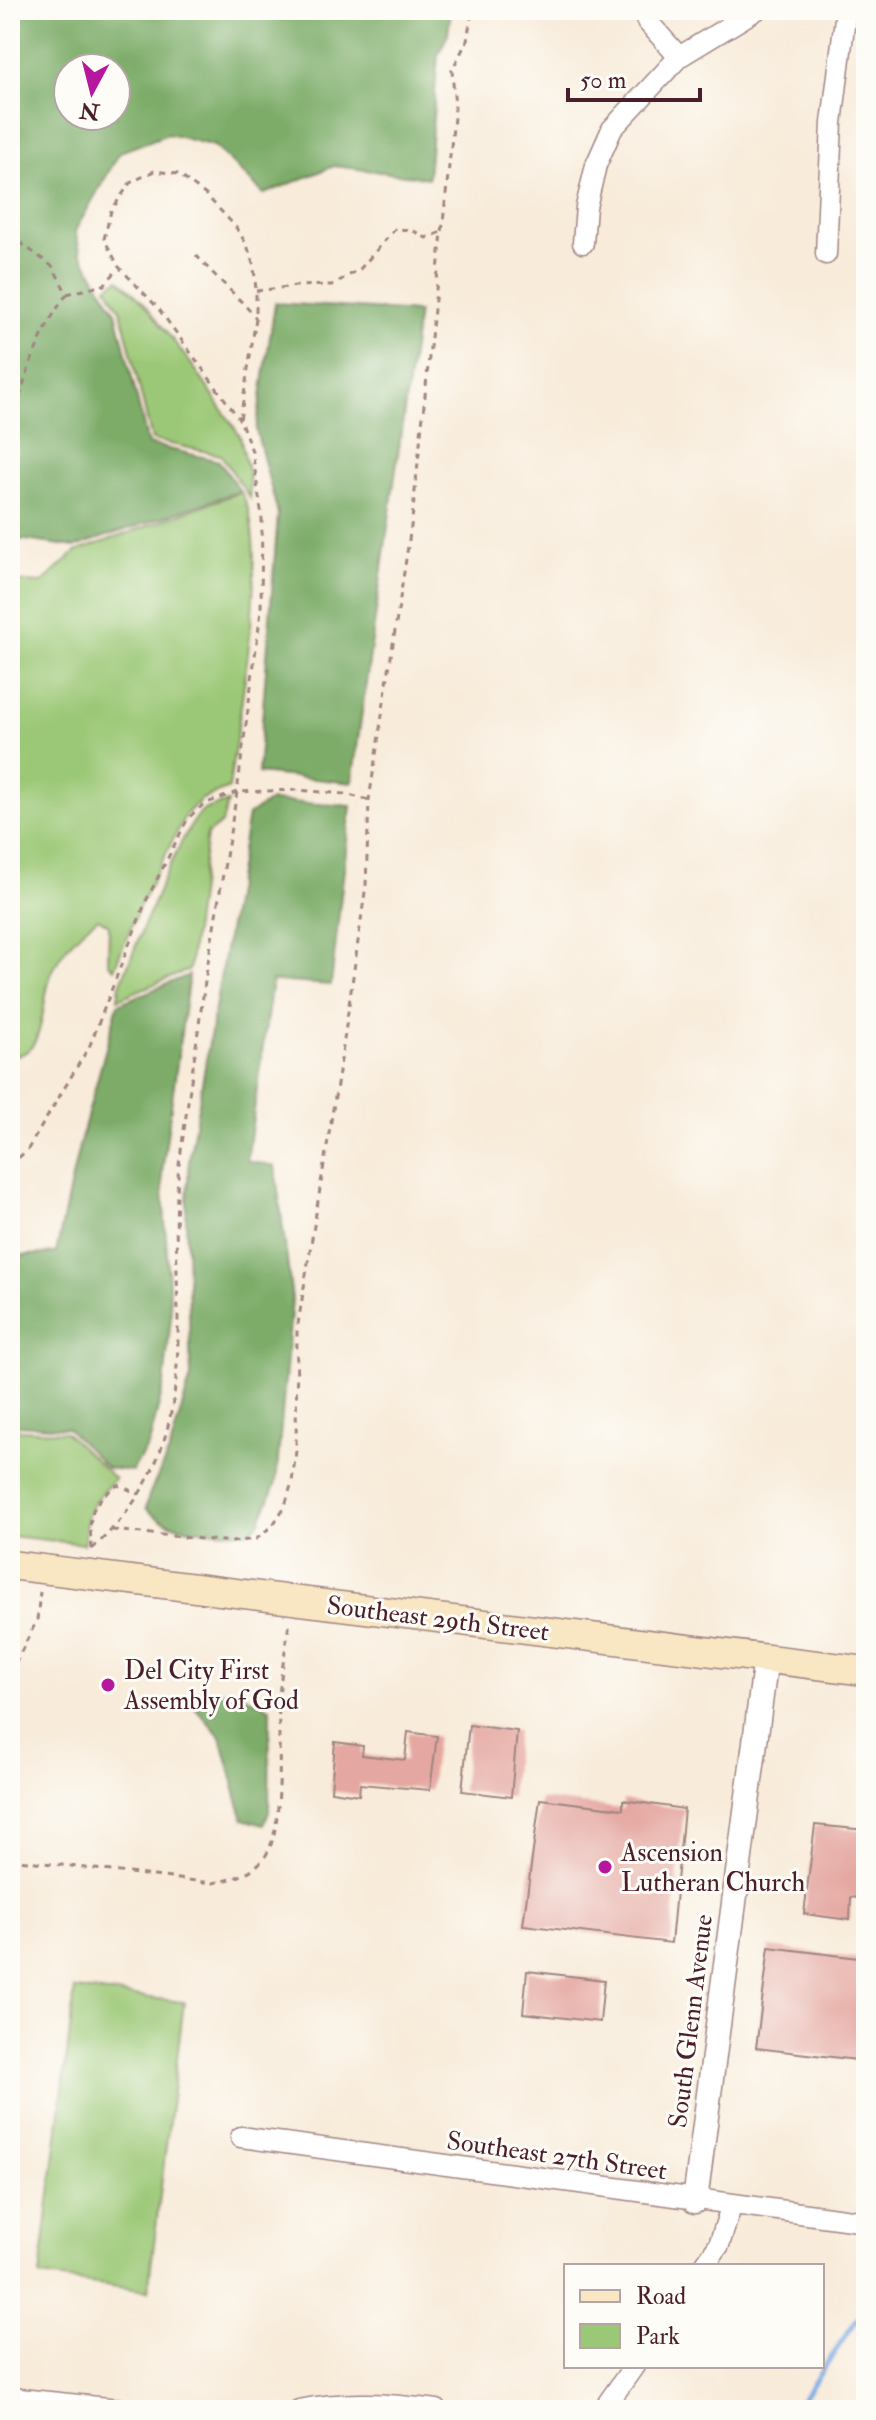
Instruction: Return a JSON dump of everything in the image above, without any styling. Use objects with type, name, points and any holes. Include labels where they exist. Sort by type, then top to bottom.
[{"type":"main road","name":"Southeast 29th Street","points":[[10,1565],[866,1671]]},
{"type":"street","points":[[642,10],[647,21],[679,57]]},
{"type":"street","points":[[583,243],[586,207],[596,165],[612,129],[679,57],[756,10]]},
{"type":"street","points":[[826,254],[832,123],[846,10]]},
{"type":"street","name":"South Glenn Avenue","points":[[695,2201],[766,1658]]},
{"type":"street","name":"Southeast 27th Street","points":[[241,2137],[866,2222]]},
{"type":"street","points":[[705,2264],[719,2245],[732,2204]]},
{"type":"street","points":[[603,2410],[633,2368]]},
{"type":"street","points":[[10,2398],[128,2410]]},
{"type":"street","points":[[299,2410],[333,2403],[381,2402],[437,2410]]},
{"type":"path","points":[[112,1530],[202,1540],[244,1541],[256,1539],[273,1525],[285,1506],[296,1451],[297,1330],[366,885],[369,800],[412,520],[455,108],[452,70],[467,41],[472,10]]},
{"type":"path","points":[[139,1494],[118,1485],[96,1503],[90,1515],[92,1549],[112,1530],[139,1494],[166,1437],[176,1394],[179,1311],[176,1196],[179,1165],[207,968],[237,792],[261,611],[263,554],[252,451],[240,420],[158,308],[119,267],[104,239],[111,211],[130,183],[154,171],[178,174],[206,195],[235,226],[247,245],[254,267],[256,318],[240,420]]},
{"type":"path","points":[[256,291],[332,285],[360,269],[395,229],[412,230],[426,238],[442,232]]},
{"type":"path","points":[[10,235],[53,267],[67,294]]},
{"type":"path","points":[[196,255],[256,318]]},
{"type":"path","points":[[10,424],[13,423],[42,332],[67,294],[104,285],[119,267]]},
{"type":"path","points":[[10,1166],[28,1149],[90,1045],[146,901],[188,818],[204,804],[237,792],[297,790],[344,794],[369,800]]},
{"type":"path","points":[[10,1674],[37,1620],[43,1569]]},
{"type":"path","points":[[10,1859],[213,1883],[237,1878],[252,1870],[266,1854],[275,1832],[279,1696],[292,1600]]},
{"type":"green space","points":[[10,10],[451,10],[448,34],[438,55],[428,178],[334,166],[264,194],[214,146],[168,134],[120,152],[75,231],[81,254],[116,312],[148,444],[219,461],[240,491],[75,547],[10,538]]},
{"type":"green space","points":[[119,279],[145,304],[195,369],[240,436],[249,476],[250,498],[221,455],[152,440],[121,311],[107,287]]},
{"type":"green space","points":[[275,303],[418,312],[352,783],[258,773],[278,514],[256,430]]},
{"type":"green space","points":[[241,492],[250,517],[254,551],[253,592],[245,680],[229,788],[202,799],[186,814],[140,905],[114,969],[108,963],[109,925],[98,918],[70,943],[55,966],[41,1025],[31,1047],[22,1054],[10,1056],[10,581],[42,583],[75,552]]},
{"type":"green space","points":[[270,801],[351,806],[331,985],[272,981],[247,1161],[275,1166],[292,1299],[276,1483],[259,1523],[248,1532],[207,1531],[167,1523],[146,1508],[169,1452],[191,1377],[186,1220],[189,1160],[248,815]]},
{"type":"green space","points":[[228,802],[222,823],[207,834],[189,970],[118,999],[120,985],[146,920],[183,840],[204,810]]},
{"type":"green space","points":[[189,975],[162,1173],[171,1317],[164,1384],[149,1444],[132,1471],[107,1468],[67,1428],[18,1425],[10,1416],[10,1275],[17,1256],[56,1253],[78,1150],[118,1004]]},
{"type":"green space","points":[[10,1420],[19,1430],[65,1432],[115,1479],[91,1507],[84,1544],[10,1536]]},
{"type":"green space","points":[[231,1689],[270,1708],[269,1812],[264,1825],[243,1819],[221,1737],[193,1705]]},
{"type":"green space","points":[[75,1989],[184,2002],[148,2291],[40,2276]]},
{"type":"building","points":[[469,1725],[517,1731],[511,1797],[462,1791]]},
{"type":"building","points":[[408,1732],[437,1736],[430,1790],[360,1784],[359,1795],[331,1791],[335,1742],[363,1746],[362,1755],[405,1760]]},
{"type":"building","name":"Ascension Lutheran Church","points":[[540,1799],[623,1809],[623,1800],[684,1809],[671,1943],[523,1925]]},
{"type":"building","points":[[815,1825],[866,1830],[866,1899],[851,1897],[850,1920],[804,1914]]},
{"type":"building","points":[[769,1947],[866,1959],[866,2061],[756,2048]]},
{"type":"building","points":[[527,1971],[604,1980],[600,2022],[523,2013]]},
{"type":"waterway","points":[[824,2368],[866,2306]]},
{"type":"waterway","points":[[795,2410],[824,2368]]},
{"type":"place","name":"Del City First Assembly of God","points":[[108,1685]]},
{"type":"place","name":"Ascension Lutheran Church","points":[[605,1867]]}]
